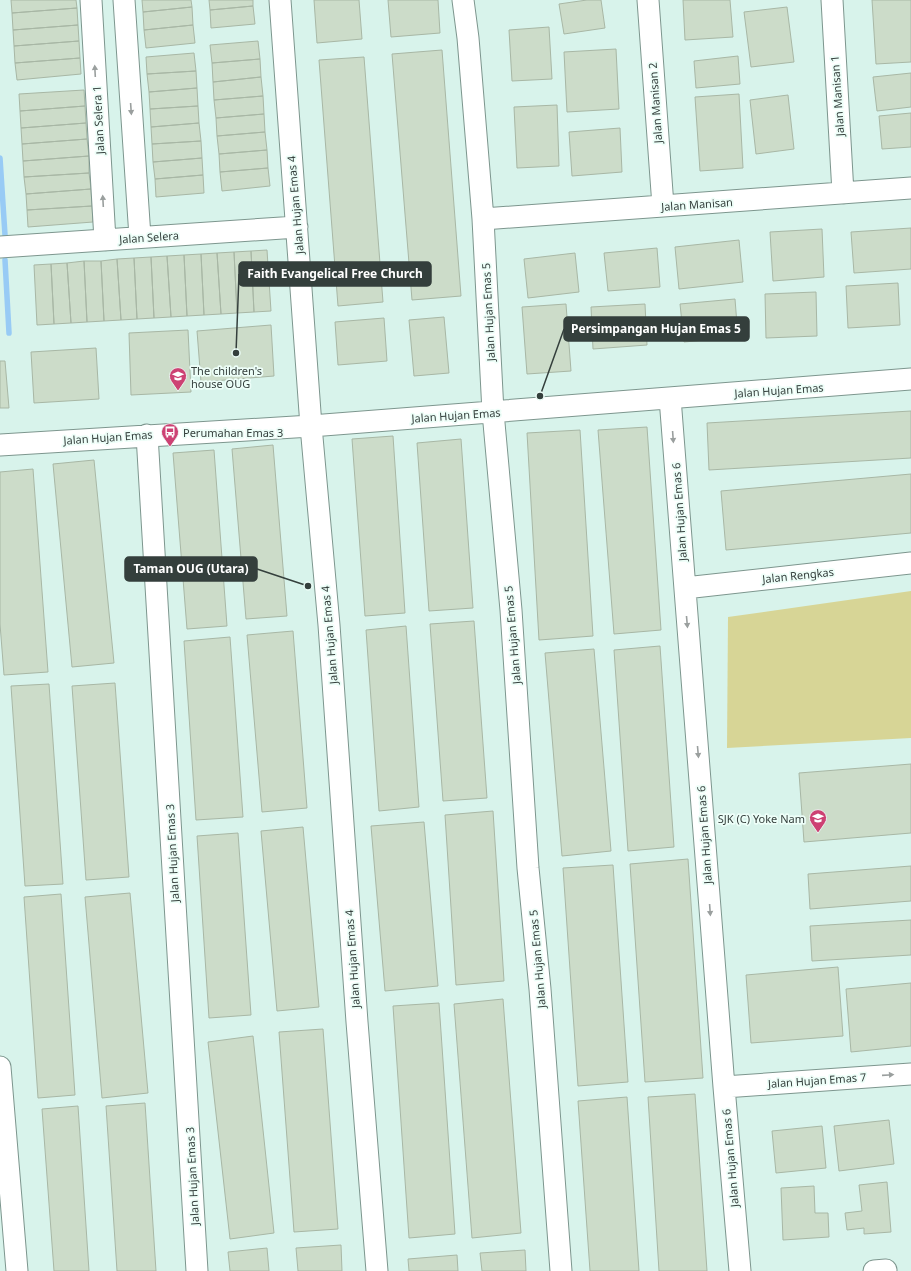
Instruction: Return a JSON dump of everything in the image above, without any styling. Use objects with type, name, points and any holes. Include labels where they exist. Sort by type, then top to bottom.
[{"type":"street","name":"Jalan Selera 1","points":[[91,0],[105,240]]},
{"type":"street","points":[[124,0],[140,237]]},
{"type":"street","name":"Jalan Hujan Emas 4","points":[[280,0],[311,426],[329,626],[356,1010],[377,1271]]},
{"type":"street","name":"Jalan Hujan Emas 5","points":[[464,0],[483,219],[493,412],[512,624],[528,868],[540,989],[561,1271]]},
{"type":"street","name":"Jalan Manisan 2","points":[[648,0],[663,206]]},
{"type":"street","name":"Jalan Manisan 1","points":[[832,0],[843,193]]},
{"type":"street","name":"Jalan Manisan","points":[[483,219],[911,188]]},
{"type":"street","name":"Jalan Selera","points":[[0,247],[297,227]]},
{"type":"street","name":"Jalan Hujan Emas","points":[[0,444],[311,426],[911,379]]},
{"type":"street","name":"Jalan Hujan Emas 6","points":[[670,398],[724,1087],[740,1271]]},
{"type":"street","name":"Jalan Hujan Emas 3","points":[[147,435],[197,1271]]},
{"type":"street","name":"Jalan Rengkas","points":[[685,588],[911,562]]},
{"type":"street","points":[[0,1067],[17,1271]]},
{"type":"street","name":"Jalan Hujan Emas 7","points":[[724,1087],[911,1074]]},
{"type":"shaded area","points":[[911,591],[911,738],[727,748],[728,617]]},
{"type":"building","points":[[11,0],[76,0],[77,8],[12,13]]},
{"type":"building","points":[[142,0],[191,0],[192,7],[143,12]]},
{"type":"building","points":[[209,0],[253,0],[253,6],[210,10]]},
{"type":"building","points":[[314,0],[359,0],[362,39],[317,43]]},
{"type":"building","points":[[388,0],[438,0],[440,33],[391,37]]},
{"type":"building","points":[[587,0],[601,0],[605,28],[564,34],[559,4]]},
{"type":"building","points":[[683,0],[730,0],[733,37],[685,40]]},
{"type":"building","points":[[872,0],[911,0],[911,62],[876,64]]},
{"type":"building","points":[[253,6],[255,24],[211,28],[210,10]]},
{"type":"building","points":[[192,7],[193,25],[144,30],[143,12]]},
{"type":"building","points":[[787,7],[794,62],[751,67],[744,12]]},
{"type":"building","points":[[77,8],[78,25],[13,30],[12,13]]},
{"type":"building","points":[[78,25],[79,41],[14,46],[13,30]]},
{"type":"building","points":[[193,25],[195,43],[146,48],[144,30]]},
{"type":"building","points":[[549,27],[552,79],[512,81],[509,30]]},
{"type":"building","points":[[79,41],[80,58],[15,63],[14,46]]},
{"type":"building","points":[[258,41],[260,59],[212,63],[210,45]]},
{"type":"building","points":[[616,49],[619,109],[567,112],[564,52]]},
{"type":"building","points":[[442,50],[461,296],[412,300],[392,54]]},
{"type":"building","points":[[194,53],[196,71],[147,74],[146,57]]},
{"type":"building","points":[[738,56],[740,84],[696,88],[694,61]]},
{"type":"building","points":[[364,57],[383,302],[338,306],[319,60]]},
{"type":"building","points":[[80,58],[81,74],[17,80],[15,63]]},
{"type":"building","points":[[260,59],[261,77],[213,82],[212,63]]},
{"type":"building","points":[[196,71],[197,88],[149,92],[147,74]]},
{"type":"building","points":[[911,73],[911,107],[877,111],[873,77]]},
{"type":"building","points":[[261,77],[263,96],[214,100],[213,82]]},
{"type":"building","points":[[197,88],[198,106],[150,109],[149,92]]},
{"type":"building","points":[[84,90],[85,106],[20,111],[19,94]]},
{"type":"building","points":[[739,94],[743,168],[700,171],[695,97]]},
{"type":"building","points":[[788,95],[794,149],[756,154],[750,100]]},
{"type":"building","points":[[263,96],[264,114],[216,118],[214,100]]},
{"type":"building","points":[[557,105],[559,166],[517,168],[514,107]]},
{"type":"building","points":[[85,106],[86,123],[21,128],[20,111]]},
{"type":"building","points":[[198,106],[199,123],[151,127],[150,109]]},
{"type":"building","points":[[911,113],[911,147],[882,149],[879,116]]},
{"type":"building","points":[[264,114],[265,132],[217,136],[216,118]]},
{"type":"building","points":[[86,123],[87,139],[22,144],[21,128]]},
{"type":"building","points":[[199,123],[201,141],[152,144],[151,127]]},
{"type":"building","points":[[620,128],[622,172],[572,176],[569,132]]},
{"type":"building","points":[[265,132],[267,150],[219,154],[217,136]]},
{"type":"building","points":[[87,139],[89,156],[23,161],[22,144]]},
{"type":"building","points":[[201,141],[202,158],[153,162],[152,144]]},
{"type":"building","points":[[267,150],[268,168],[220,172],[219,154]]},
{"type":"building","points":[[89,156],[89,173],[24,177],[23,161]]},
{"type":"building","points":[[202,158],[203,175],[155,179],[153,162]]},
{"type":"building","points":[[268,168],[270,186],[222,191],[220,172]]},
{"type":"building","points":[[89,173],[91,189],[26,194],[24,177]]},
{"type":"building","points":[[203,175],[204,193],[156,197],[155,179]]},
{"type":"building","points":[[91,189],[92,206],[27,210],[26,194]]},
{"type":"building","points":[[92,206],[93,222],[28,227],[27,210]]},
{"type":"building","points":[[911,228],[911,269],[854,273],[851,232]]},
{"type":"building","points":[[822,229],[824,277],[773,281],[770,232]]},
{"type":"building","points":[[739,240],[743,282],[679,289],[675,247]]},
{"type":"building","points":[[657,248],[660,287],[608,291],[604,253]]},
{"type":"building","points":[[267,250],[271,311],[254,312],[251,251]]},
{"type":"building","points":[[251,251],[254,312],[237,313],[234,252]]},
{"type":"building","points":[[234,252],[237,313],[221,314],[217,253]]},
{"type":"building","points":[[217,253],[221,314],[204,315],[201,254]]},
{"type":"building","points":[[575,253],[579,292],[528,298],[524,259]]},
{"type":"building","points":[[201,254],[204,315],[187,316],[184,255]]},
{"type":"building","points":[[184,255],[187,316],[171,317],[167,256]]},
{"type":"building","points":[[167,256],[171,317],[154,318],[151,257]]},
{"type":"building","points":[[151,257],[154,318],[137,319],[134,258]]},
{"type":"building","points":[[134,258],[137,319],[121,320],[117,259]]},
{"type":"building","points":[[117,259],[121,320],[104,321],[101,261]]},
{"type":"building","points":[[84,261],[87,322],[71,323],[67,263]]},
{"type":"building","points":[[84,261],[101,261],[104,321],[87,322]]},
{"type":"building","points":[[67,263],[71,323],[54,324],[51,264]]},
{"type":"building","points":[[51,264],[54,324],[37,325],[34,265]]},
{"type":"building","points":[[898,283],[900,325],[848,328],[846,286]]},
{"type":"building","points":[[816,292],[817,336],[766,338],[765,294]]},
{"type":"building","points":[[735,299],[738,337],[684,342],[680,304]]},
{"type":"building","points":[[566,304],[571,371],[527,374],[522,307]]},
{"type":"building","points":[[645,304],[647,345],[593,349],[591,307]]},
{"type":"building","points":[[444,317],[449,373],[414,376],[409,320]]},
{"type":"building","points":[[384,318],[387,361],[338,365],[335,322]]},
{"type":"building","points":[[271,325],[274,376],[201,382],[197,331]]},
{"type":"building","points":[[188,330],[191,392],[131,395],[129,333]]},
{"type":"building","points":[[96,348],[99,399],[34,403],[31,352]]},
{"type":"building","points":[[0,361],[5,361],[9,408],[0,408]]},
{"type":"building","points":[[911,411],[911,458],[709,470],[707,423]]},
{"type":"building","points":[[647,427],[661,630],[614,634],[598,430]]},
{"type":"building","points":[[580,430],[593,636],[539,640],[527,433]]},
{"type":"building","points":[[393,436],[405,613],[365,616],[352,439]]},
{"type":"building","points":[[461,439],[473,608],[429,611],[417,443]]},
{"type":"building","points":[[273,445],[287,616],[246,619],[232,449]]},
{"type":"building","points":[[214,450],[227,626],[187,629],[173,453]]},
{"type":"building","points":[[94,460],[114,663],[72,667],[53,464]]},
{"type":"building","points":[[33,469],[48,672],[4,675],[0,624],[0,472]]},
{"type":"building","points":[[911,474],[911,533],[726,550],[721,491]]},
{"type":"building","points":[[474,621],[487,798],[443,801],[430,624]]},
{"type":"building","points":[[406,626],[419,807],[379,811],[366,630]]},
{"type":"building","points":[[293,631],[307,808],[262,812],[247,635]]},
{"type":"building","points":[[230,637],[243,817],[196,820],[184,641]]},
{"type":"building","points":[[660,646],[674,847],[628,851],[614,650]]},
{"type":"building","points":[[594,649],[611,851],[562,856],[545,653]]},
{"type":"building","points":[[115,683],[129,877],[86,880],[72,686]]},
{"type":"building","points":[[49,684],[63,884],[25,886],[11,686]]},
{"type":"building","points":[[911,764],[911,833],[804,842],[799,773]]},
{"type":"building","points":[[493,811],[504,981],[456,985],[445,815]]},
{"type":"building","points":[[424,822],[438,986],[385,991],[371,826]]},
{"type":"building","points":[[303,827],[319,1007],[277,1011],[261,831]]},
{"type":"building","points":[[238,833],[251,1015],[209,1018],[197,836]]},
{"type":"building","points":[[688,859],[703,1078],[645,1082],[630,864]]},
{"type":"building","points":[[613,865],[628,1082],[578,1086],[563,868]]},
{"type":"building","points":[[911,866],[911,901],[810,909],[808,874]]},
{"type":"building","points":[[130,893],[148,1093],[102,1098],[85,897]]},
{"type":"building","points":[[61,894],[75,1095],[38,1098],[24,897]]},
{"type":"building","points":[[911,920],[911,955],[812,961],[810,926]]},
{"type":"building","points":[[838,967],[843,1036],[751,1043],[746,975]]},
{"type":"building","points":[[911,983],[911,1046],[851,1052],[846,989]]},
{"type":"building","points":[[503,999],[521,1233],[472,1238],[454,1004]]},
{"type":"building","points":[[439,1003],[455,1234],[409,1238],[393,1006]]},
{"type":"building","points":[[323,1029],[338,1229],[294,1232],[279,1032]]},
{"type":"building","points":[[253,1036],[274,1233],[230,1239],[208,1042]]},
{"type":"building","points":[[695,1094],[707,1271],[659,1271],[648,1097]]},
{"type":"building","points":[[627,1097],[639,1271],[590,1271],[578,1101]]},
{"type":"building","points":[[145,1103],[156,1271],[117,1271],[106,1106]]},
{"type":"building","points":[[78,1106],[89,1271],[54,1271],[42,1109]]},
{"type":"building","points":[[889,1120],[894,1164],[839,1171],[834,1126]]},
{"type":"building","points":[[822,1126],[826,1168],[776,1173],[772,1131]]},
{"type":"building","points":[[887,1182],[891,1232],[864,1234],[864,1228],[847,1230],[845,1213],[862,1211],[859,1185]]},
{"type":"building","points":[[814,1186],[815,1213],[828,1213],[829,1237],[783,1240],[781,1188]]},
{"type":"building","points":[[341,1245],[342,1271],[298,1271],[296,1248]]},
{"type":"building","points":[[267,1248],[269,1271],[230,1271],[228,1252]]},
{"type":"building","points":[[525,1250],[526,1271],[482,1271],[480,1253]]},
{"type":"building","points":[[457,1255],[458,1271],[409,1271],[408,1259]]},
{"type":"waterway","points":[[0,158],[5,235]]},
{"type":"waterway","points":[[5,260],[9,333]]},
{"type":"place","name":"Faith Evangelical Free Church","points":[[236,353]]},
{"type":"place","name":"The children's house OUG","points":[[178,391]]},
{"type":"place","name":"Persimpangan Hujan Emas 5","points":[[540,396]]},
{"type":"place","name":"Perumahan Emas 3","points":[[170,447]]},
{"type":"place","name":"Taman OUG (Utara)","points":[[308,586]]},
{"type":"place","name":"SJK (C) Yoke Nam","points":[[818,833]]}]
